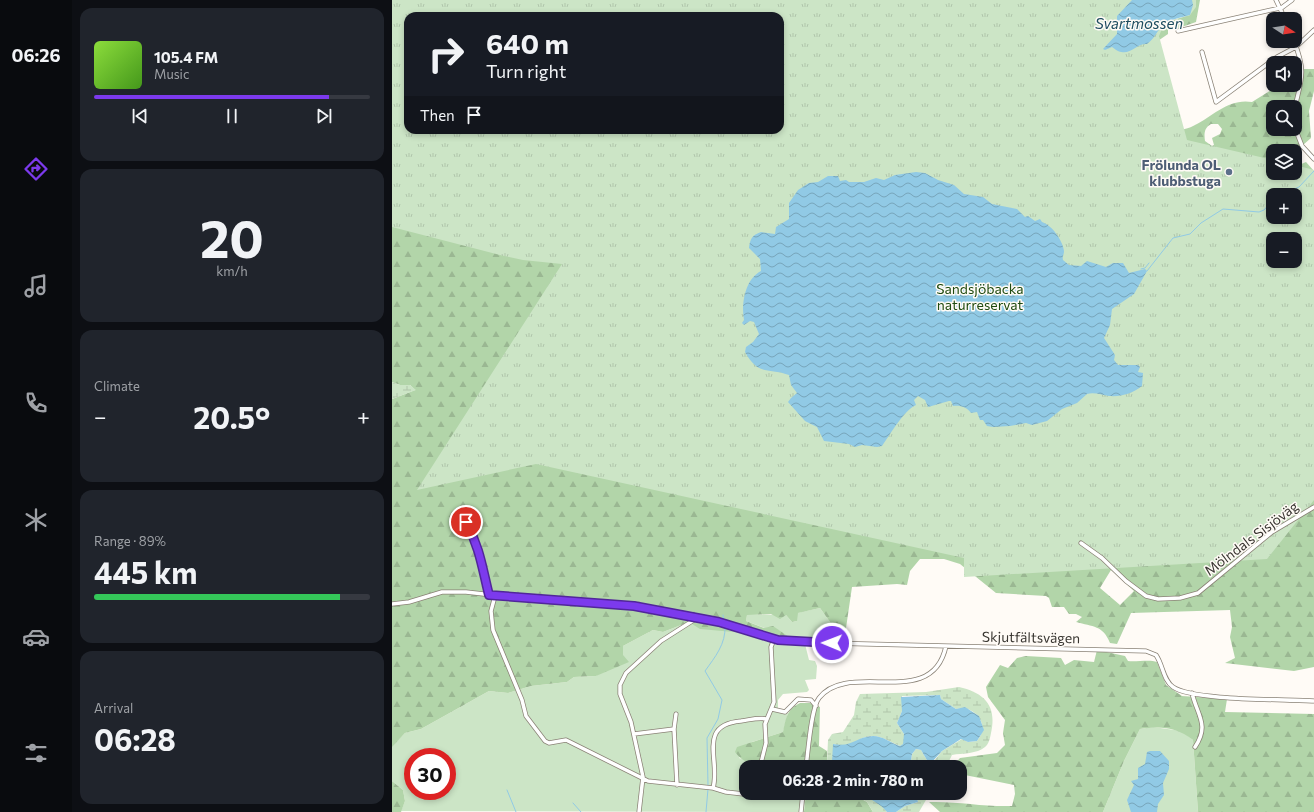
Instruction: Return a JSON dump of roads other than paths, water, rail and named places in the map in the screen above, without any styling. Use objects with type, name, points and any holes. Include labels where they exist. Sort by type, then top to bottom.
[{"type":"street","points":[[1276,0],[1282,12]]},
{"type":"street","points":[[1178,31],[1280,8],[1292,0]]},
{"type":"street","points":[[1302,41],[1314,30]]},
{"type":"street","points":[[1202,52],[1216,102],[1273,60],[1294,48]]},
{"type":"street","points":[[1296,48],[1303,73],[1296,100]]},
{"type":"street","points":[[1298,136],[1302,146],[1314,159]]},
{"type":"street","name":"Mölndals Sisjöväg","points":[[1081,543],[1102,558],[1136,589],[1153,599],[1190,596],[1198,593],[1272,532],[1314,507]]},
{"type":"street","points":[[466,522],[481,556],[489,595]]},
{"type":"street","points":[[392,604],[408,602],[442,592],[489,595],[634,606],[697,618],[739,628],[774,639],[793,642],[946,646],[939,664],[926,677],[904,681],[846,684],[823,694],[818,699],[816,706],[807,760]]},
{"type":"street","points":[[495,596],[490,611],[493,630],[522,700],[526,716],[536,730],[549,743],[566,740],[643,777],[648,781],[713,788],[726,792],[739,794]]},
{"type":"street","points":[[639,812],[643,777],[634,734],[620,694],[622,679],[633,666],[661,641],[697,618]]},
{"type":"street","points":[[762,760],[766,743],[766,720],[772,708],[774,685],[771,647],[774,639]]},
{"type":"street","name":"Skjutfältsvägen","points":[[946,646],[1151,652],[1158,658],[1170,684],[1178,690],[1192,693],[1314,701]]},
{"type":"street","points":[[1192,693],[1203,724],[1202,733],[1195,747]]},
{"type":"street","points":[[772,708],[785,712],[798,699],[811,700],[816,706]]},
{"type":"street","points":[[676,714],[674,728],[677,785]]},
{"type":"street","points":[[713,788],[714,744],[721,727],[730,722],[766,720]]},
{"type":"street","points":[[634,734],[674,728]]},
{"type":"street","points":[[801,812],[802,800]]},
{"type":"water","name":"Svartmossen","points":[[1132,0],[1192,0],[1193,5],[1190,15],[1170,20],[1164,24],[1147,44],[1142,44],[1127,52],[1118,51],[1112,47],[1105,50],[1103,49],[1117,34],[1117,16]]},
{"type":"water","points":[[916,172],[925,173],[938,180],[954,185],[964,194],[983,197],[992,204],[1017,209],[1025,217],[1028,216],[1035,221],[1040,219],[1042,222],[1050,226],[1059,238],[1064,251],[1063,260],[1069,265],[1081,266],[1087,261],[1106,267],[1113,263],[1123,263],[1129,273],[1145,269],[1147,271],[1134,294],[1112,309],[1110,325],[1104,338],[1115,355],[1114,360],[1118,365],[1138,365],[1140,367],[1138,372],[1143,373],[1142,386],[1131,393],[1118,396],[1095,393],[1087,394],[1077,403],[1062,409],[1047,421],[1032,425],[1026,423],[993,427],[987,426],[983,420],[980,420],[977,412],[971,413],[963,407],[953,406],[951,401],[928,407],[925,400],[918,396],[914,400],[916,405],[902,417],[882,446],[877,447],[862,445],[855,447],[849,444],[824,441],[817,427],[805,421],[788,402],[797,393],[791,385],[789,375],[760,368],[750,360],[745,352],[746,347],[753,342],[759,334],[754,322],[750,321],[744,325],[742,323],[744,320],[743,307],[745,292],[751,280],[761,271],[760,259],[749,248],[750,242],[755,234],[761,232],[775,234],[776,227],[789,219],[789,203],[798,190],[809,183],[818,182],[828,176],[838,176],[840,181],[846,180],[849,182],[864,182],[876,178],[884,180],[895,175]]},
{"type":"water","points":[[940,695],[941,699],[956,709],[965,707],[979,716],[984,730],[977,741],[968,742],[961,739],[942,751],[934,760],[927,760],[921,750],[916,749],[912,754],[911,760],[832,760],[833,744],[840,745],[867,737],[877,736],[900,746],[903,744],[904,734],[897,723],[902,711],[901,697]]},
{"type":"water","points":[[1160,751],[1169,761],[1169,769],[1163,783],[1164,795],[1158,804],[1157,812],[1131,812],[1127,800],[1134,785],[1131,781],[1138,779],[1138,768],[1145,764],[1147,752]]},
{"type":"water","points":[[873,800],[918,800],[918,802],[905,806],[896,812],[887,812]]},
{"type":"waterway","points":[[1297,188],[1314,171]]},
{"type":"waterway","points":[[1147,271],[1173,238],[1190,234],[1201,223],[1223,209],[1259,212],[1266,208]]},
{"type":"waterway","points":[[1141,269],[1145,268],[1149,263]]},
{"type":"waterway","points":[[723,615],[724,622]]},
{"type":"waterway","points":[[708,785],[707,738],[718,719],[722,700],[705,671],[722,644],[725,626]]},
{"type":"waterway","points":[[706,812],[708,789]]},
{"type":"waterway","points":[[507,790],[516,812]]},
{"type":"waterway","points":[[573,803],[581,812]]},
{"type":"place","name":"Frölunda OL klubbstuga","points":[[1229,172]]},
{"type":"park label","name":"Sandsjöbacka naturreservat","points":[[980,296]]}]
